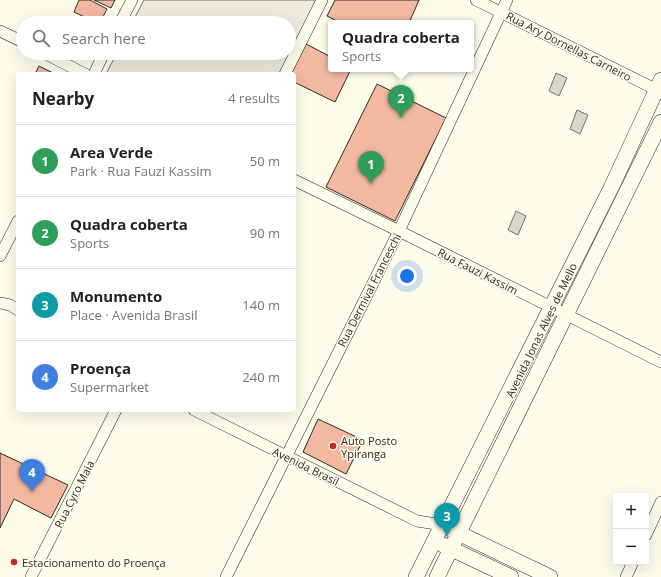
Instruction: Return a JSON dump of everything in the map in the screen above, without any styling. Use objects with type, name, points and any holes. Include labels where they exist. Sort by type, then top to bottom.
[{"type":"main road","name":"Avenida Jonas Alves de Mello","points":[[416,577],[612,188],[659,88]]},
{"type":"main road","name":"Avenida Jonas Alves de Mello","points":[[437,577],[460,533],[511,425],[661,122]]},
{"type":"main road","name":"Avenida Brasil","points":[[442,525],[550,577]]},
{"type":"main road","name":"Avenida Brasil","points":[[435,541],[511,577]]},
{"type":"street","points":[[124,16],[132,0]]},
{"type":"street","points":[[296,52],[322,0]]},
{"type":"street","name":"Rua Ary Dornellas Carneiro","points":[[476,0],[659,88]]},
{"type":"street","name":"Rua Dermival Franceschi","points":[[474,71],[507,0]]},
{"type":"street","points":[[0,31],[16,39]]},
{"type":"street","points":[[58,60],[81,72]]},
{"type":"street","points":[[95,72],[101,60]]},
{"type":"street","points":[[286,72],[292,60]]},
{"type":"street","name":"Rua Dermival Franceschi","points":[[226,577],[399,231],[473,72]]},
{"type":"street","name":"Rua Fauzi Kassim","points":[[296,181],[661,362]]},
{"type":"street","points":[[0,256],[16,225]]},
{"type":"street","points":[[0,303],[10,305],[16,309]]},
{"type":"street","name":"Rua Cyro Maia","points":[[31,577],[115,412]]},
{"type":"street","name":"Avenida Brasil","points":[[198,412],[417,521],[442,525]]},
{"type":"street","points":[[649,529],[661,502]]},
{"type":"street","name":"Avenida Brasil","points":[[417,521],[435,541]]},
{"type":"street","points":[[626,577],[632,565]]},
{"type":"shaded area","points":[[144,0],[317,0],[296,42],[296,16],[136,16]]},
{"type":"shaded area","points":[[113,60],[287,60],[281,72],[107,72]]},
{"type":"shaded area","points":[[556,73],[567,78],[559,96],[549,91]]},
{"type":"shaded area","points":[[577,110],[588,115],[580,134],[570,129]]},
{"type":"shaded area","points":[[516,211],[526,216],[518,235],[508,230]]},
{"type":"building","points":[[79,0],[90,0],[107,9],[104,16],[82,16],[74,12]]},
{"type":"building","points":[[94,0],[115,0],[111,8]]},
{"type":"building","points":[[335,0],[419,0],[410,20],[335,20],[327,16]]},
{"type":"building","points":[[306,44],[328,55],[328,72],[350,72],[335,102],[296,83],[296,72],[292,72]]},
{"type":"building","points":[[39,66],[51,72],[36,72]]},
{"type":"building","points":[[377,84],[446,118],[395,221],[326,187]]},
{"type":"building","name":"Auto Posto Ypiranga","points":[[318,419],[363,440],[346,474],[303,452]]},
{"type":"building","points":[[0,453],[68,485],[51,518],[14,499],[0,528]]},
{"type":"place","name":"Quadra coberta","points":[[401,118]]},
{"type":"place","name":"Area Verde","points":[[371,184]]},
{"type":"place","name":"Auto Posto Ypiranga","points":[[333,446]]},
{"type":"place","name":"Proença","points":[[32,492]]},
{"type":"place","name":"Monumento","points":[[447,536]]},
{"type":"place","name":"Estacionamento do Proença","points":[[14,562]]}]
